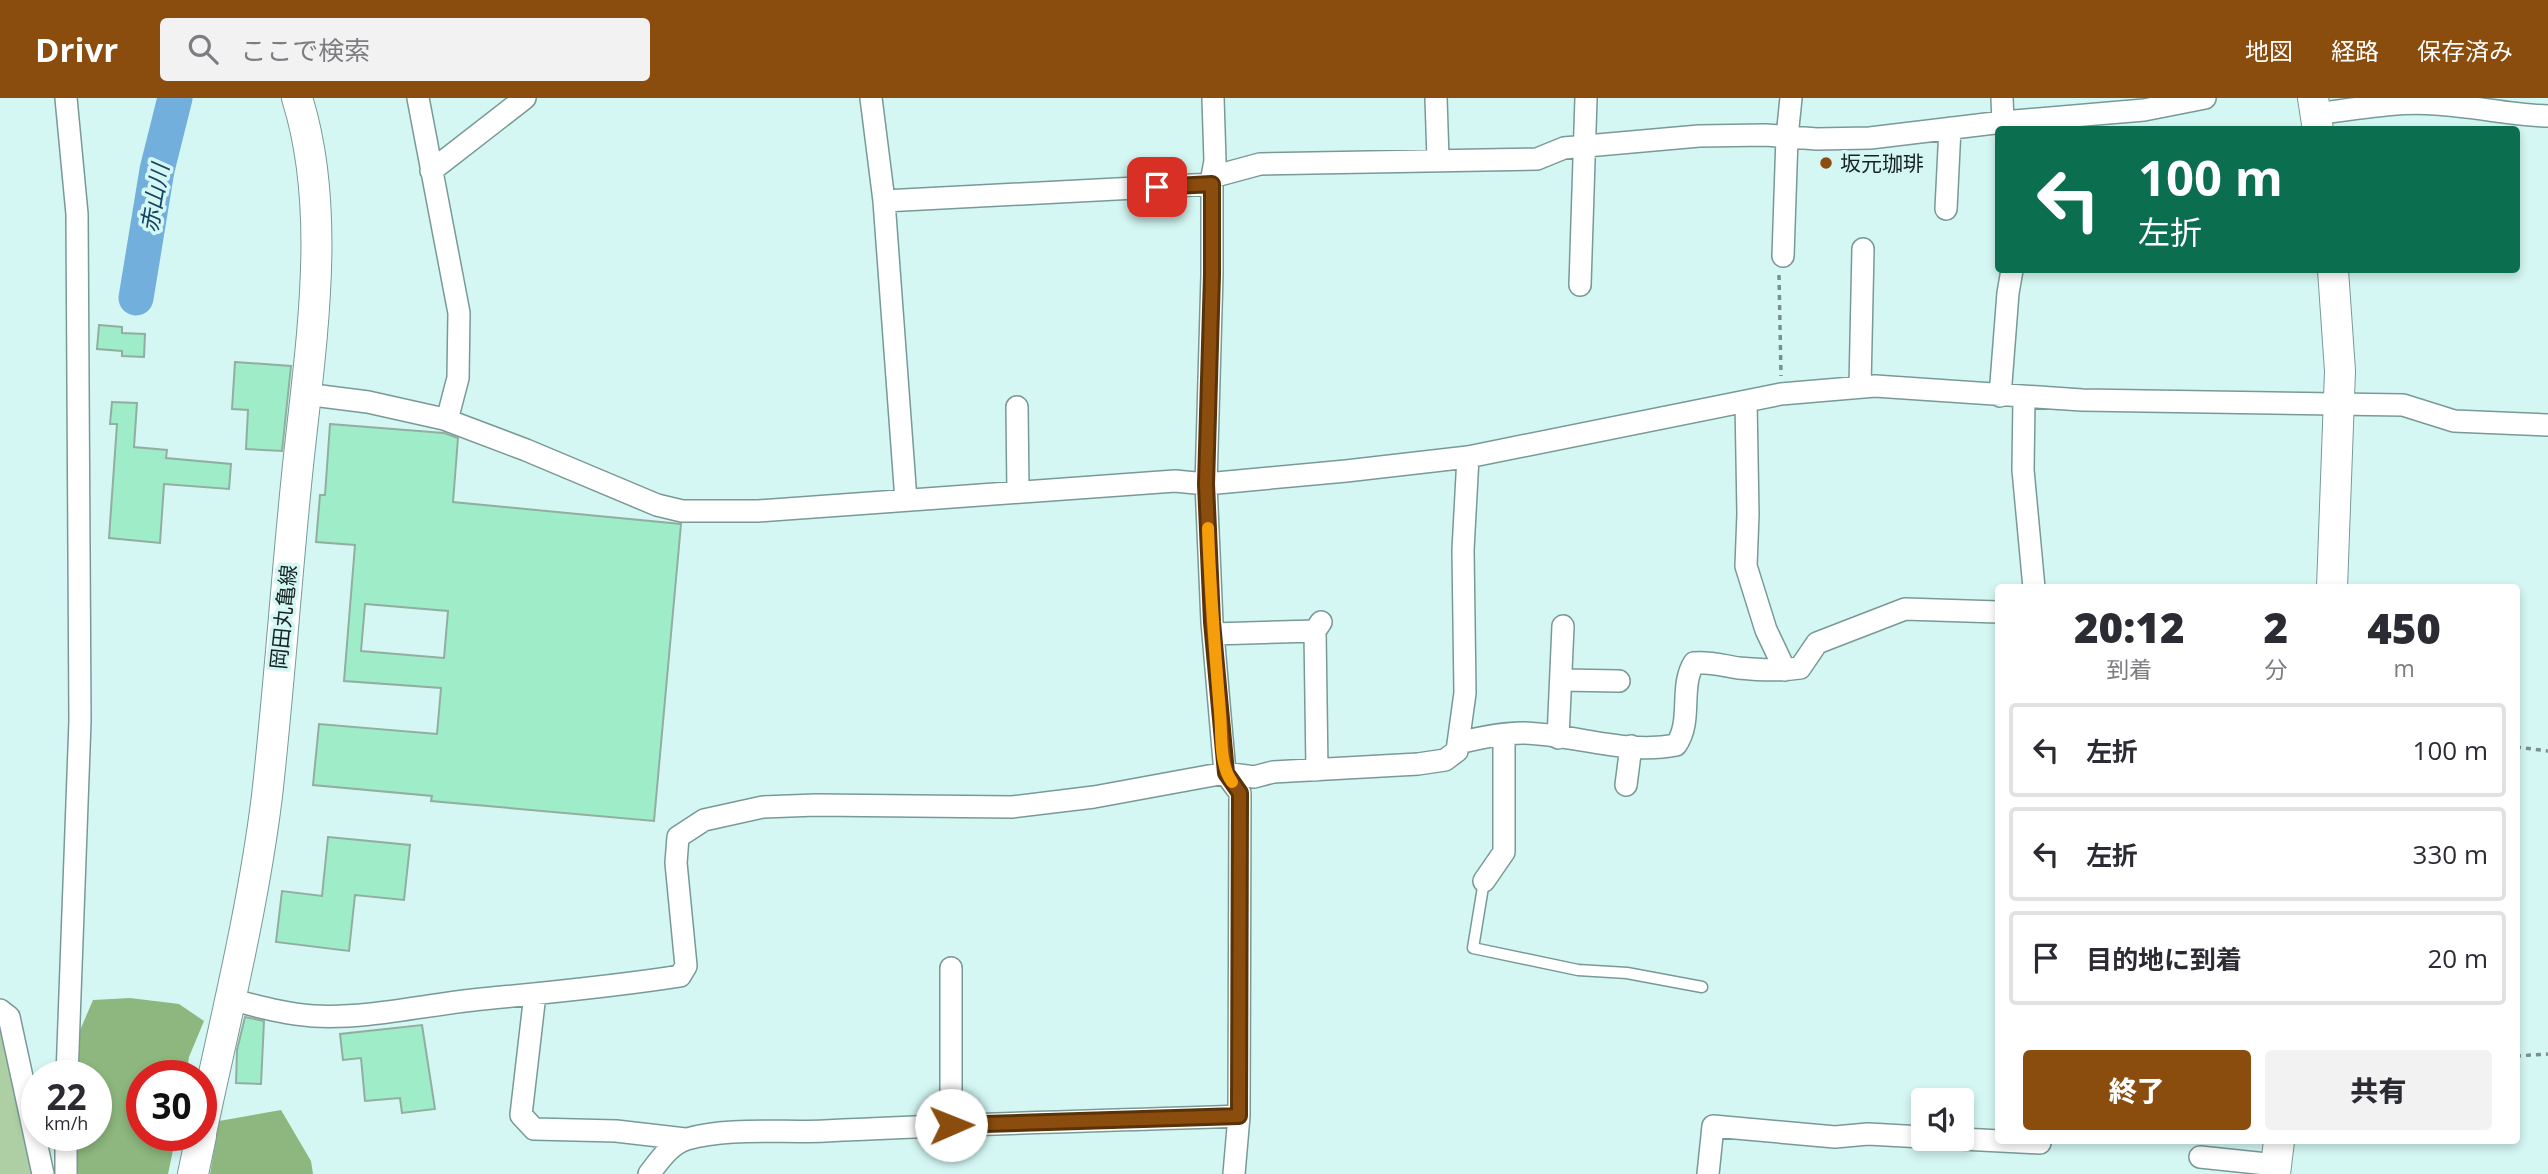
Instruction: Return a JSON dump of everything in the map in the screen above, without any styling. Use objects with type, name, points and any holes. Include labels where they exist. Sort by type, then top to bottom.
[{"type":"main road","name":"岡田丸亀線","points":[[216,1060],[256,868],[267,796],[317,263],[314,177],[299,100]]},
{"type":"main road","points":[[2332,584],[2340,402],[2333,273]]},
{"type":"main road","name":"岡田丸亀線","points":[[193,1174],[198,1151]]},
{"type":"street","points":[[65,98],[77,214],[80,721],[68,1060]]},
{"type":"street","points":[[418,98],[459,313],[458,378],[447,420]]},
{"type":"street","points":[[431,170],[525,98]]},
{"type":"street","points":[[871,98],[884,201],[906,500]]},
{"type":"street","points":[[1213,98],[1215,161],[1212,181],[1212,289],[1206,484],[1213,635],[1226,773],[1240,793],[1239,1116],[1234,1174]]},
{"type":"street","points":[[1436,98],[1438,159]]},
{"type":"street","points":[[1580,285],[1586,98]]},
{"type":"street","points":[[1783,256],[1791,98]]},
{"type":"street","points":[[2002,98],[2012,124]]},
{"type":"street","points":[[884,201],[1212,181],[1260,164],[1537,159],[1564,148],[1699,136],[1870,138],[1950,128],[2132,120],[2205,98]]},
{"type":"street","points":[[2316,114],[2387,105],[2434,104],[2521,116],[2548,116]]},
{"type":"street","points":[[1946,209],[1950,128]]},
{"type":"street","points":[[1860,387],[1863,249]]},
{"type":"street","points":[[2000,396],[2011,273]]},
{"type":"street","points":[[305,394],[368,402],[447,420],[657,505],[682,511],[758,511],[1175,481],[1206,484],[1346,471],[1468,457],[1781,394],[1875,386],[2024,398],[2403,405],[2454,421],[2548,425]]},
{"type":"street","points":[[2024,398],[2023,470],[2034,584]]},
{"type":"street","points":[[1746,401],[1746,566],[1766,630],[1785,670]]},
{"type":"street","points":[[1017,407],[1018,492]]},
{"type":"street","points":[[229,999],[273,1011],[324,1016],[355,1015],[624,985],[680,976],[685,966],[676,863],[678,837],[704,820],[763,807],[816,804],[1012,807],[1094,797],[1226,773],[1254,777],[1273,772],[1418,764],[1445,760],[1457,751],[1465,693],[1463,550],[1468,457]]},
{"type":"street","points":[[1458,743],[1523,733],[1631,746],[1666,747],[1676,744],[1682,736],[1688,674],[1694,663],[1739,668],[1800,668],[1817,643],[1905,609],[1995,612]]},
{"type":"street","points":[[1213,635],[1318,626],[1317,770]]},
{"type":"street","points":[[1558,738],[1563,626]]},
{"type":"street","points":[[1561,680],[1619,681]]},
{"type":"street","points":[[1484,881],[1504,852],[1504,735]]},
{"type":"street","points":[[1626,785],[1631,746]]},
{"type":"street","points":[[951,968],[951,1125]]},
{"type":"street","points":[[535,994],[521,1115],[534,1129],[616,1131],[685,1139],[713,1133],[790,1133],[1239,1116]]},
{"type":"street","points":[[0,1010],[9,1017],[43,1174]]},
{"type":"street","points":[[1708,1174],[1713,1126],[1835,1137],[1868,1134],[1911,1136]]},
{"type":"street","points":[[649,1174],[672,1147],[685,1139]]},
{"type":"street","points":[[1974,1140],[1995,1141]]},
{"type":"street","points":[[66,1151],[66,1174]]},
{"type":"street","points":[[2200,1157],[2276,1160]]},
{"type":"lane","points":[[1484,881],[1473,948],[1578,970],[1627,973],[1702,987]]},
{"type":"path","points":[[1781,394],[1779,266],[1783,256]]},
{"type":"path","points":[[2520,748],[2548,751]]},
{"type":"path","points":[[2520,1056],[2548,1054]]},
{"type":"green space","points":[[130,998],[179,1004],[204,1021],[189,1060],[126,1060],[126,1151],[173,1151],[168,1174],[75,1174],[74,1151],[112,1151],[112,1060],[72,1060],[72,1049],[93,1000]]},
{"type":"green space","points":[[0,1013],[21,1102],[21,1151],[33,1151],[38,1174],[0,1174]]},
{"type":"green space","points":[[281,1110],[311,1161],[313,1174],[210,1174],[214,1151],[217,1151],[219,1121]]},
{"type":"building","points":[[99,325],[122,327],[122,333],[145,334],[144,357],[122,356],[122,351],[97,349]]},
{"type":"building","points":[[235,362],[291,366],[282,451],[246,449],[248,410],[232,409]]},
{"type":"building","points":[[112,402],[137,403],[134,447],[167,450],[166,458],[231,464],[229,489],[164,484],[160,543],[109,538],[117,424],[110,424]]},
{"type":"building","points":[[330,424],[444,433],[458,438],[453,502],[681,524],[654,821],[431,801],[432,796],[313,785],[319,724],[437,734],[441,688],[344,681],[355,545],[316,542],[320,495],[325,495]],"holes":[[[365,604],[448,611],[444,658],[361,651]]]},
{"type":"building","points":[[328,837],[410,845],[404,900],[355,895],[349,951],[276,942],[282,891],[322,896]]},
{"type":"building","points":[[245,1017],[264,1021],[261,1084],[236,1083],[237,1050]]},
{"type":"building","points":[[422,1025],[435,1109],[402,1113],[400,1098],[365,1101],[361,1058],[343,1060],[340,1034]]},
{"type":"waterway","name":"赤山川","points":[[136,298],[157,170],[175,98]]},
{"type":"slow traffic","points":[[1208,528],[1212,622],[1223,746],[1226,773],[1232,782]]},
{"type":"place","name":"坂元珈琲","points":[[1826,163]]},
{"type":"route","points":[[951,1125],[1239,1116],[1237,995],[1240,793],[1226,773],[1212,622],[1206,484],[1212,184],[1157,187]]}]
